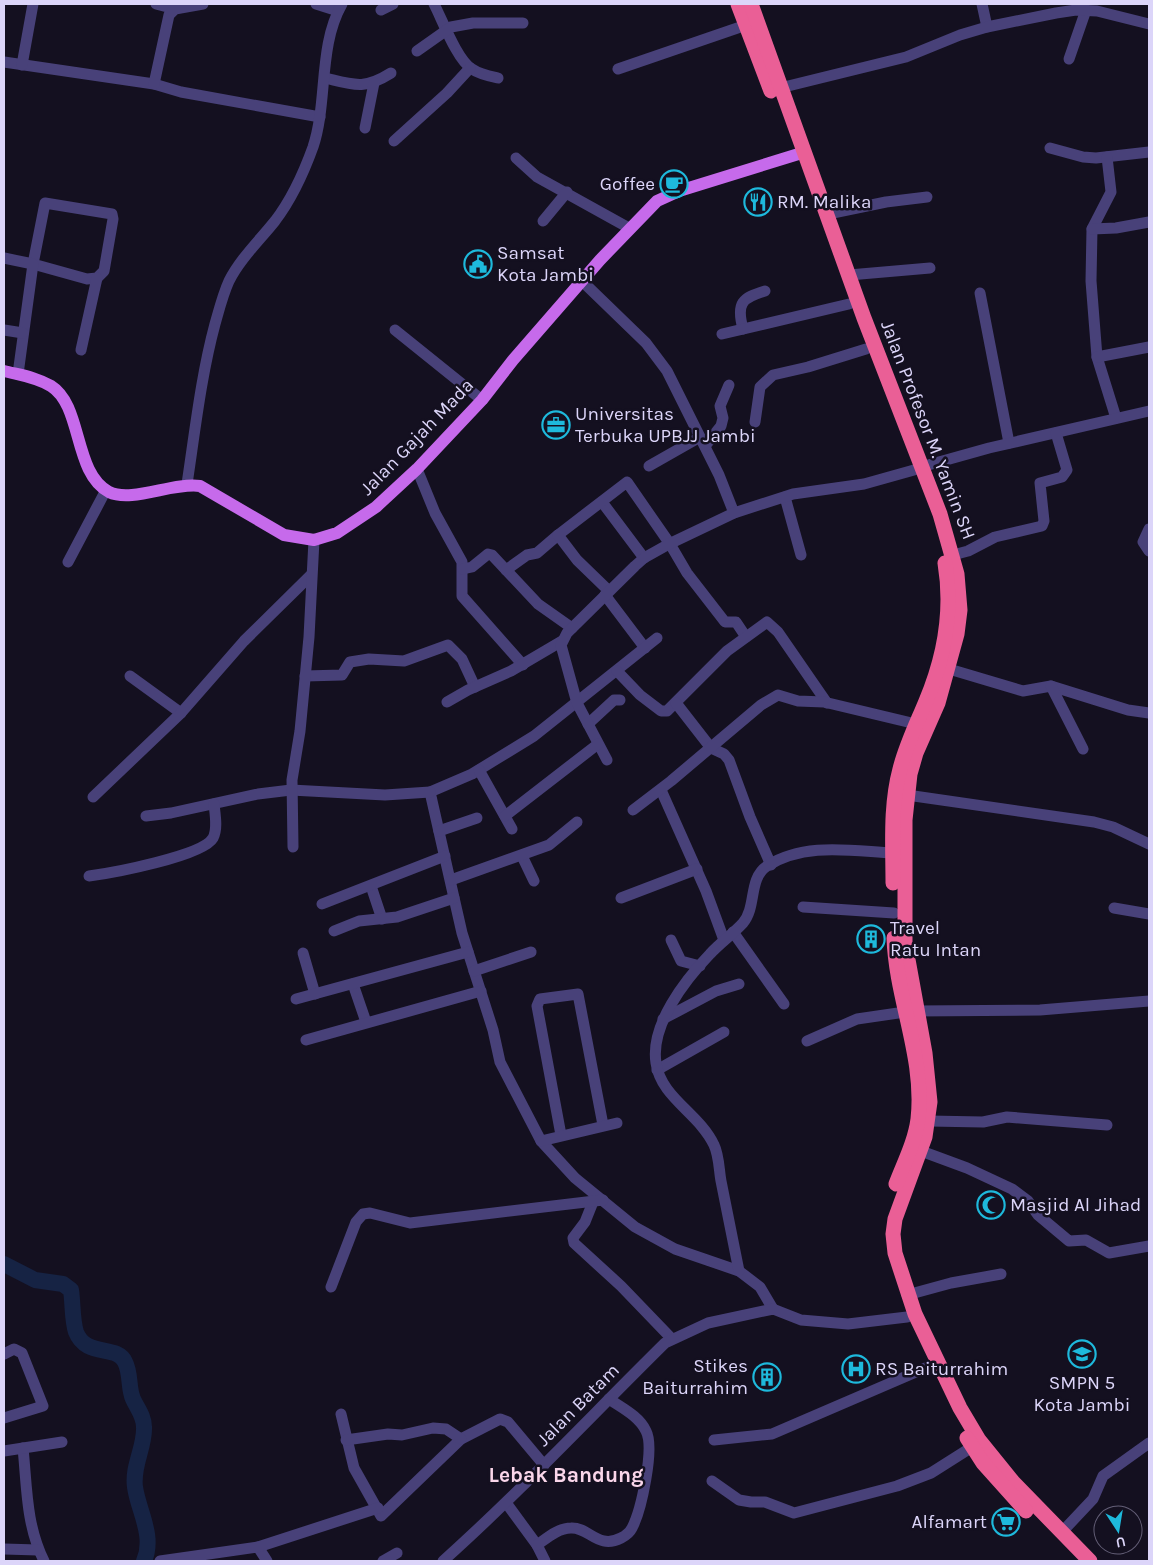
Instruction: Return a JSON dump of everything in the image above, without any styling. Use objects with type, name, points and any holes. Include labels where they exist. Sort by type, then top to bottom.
[{"type":"highway","name":"Jalan Profesor M. Yamin SH","points":[[750,4],[751,23],[800,153],[828,214],[881,376],[918,469],[940,514],[953,555],[960,610],[949,669],[938,703],[916,753],[901,794],[905,820],[904,943],[918,1082],[918,1121],[909,1152],[888,1204],[884,1226],[888,1262],[907,1317],[972,1447],[1090,1561]]},
{"type":"highway","name":"Jalan Profesor M. Yamin SH","points":[[751,23],[780,88],[849,304],[866,349],[881,376]]},
{"type":"highway","name":"Jalan Profesor M. Yamin SH","points":[[918,469],[944,557],[948,610],[947,633],[940,666],[906,750],[893,853],[898,977],[910,1011],[929,1081],[928,1121],[921,1152],[900,1202],[893,1234],[895,1253],[907,1294],[960,1408],[1004,1490],[1077,1561]]},
{"type":"main road","name":"Jalan Gajah Mada","points":[[106,490],[120,495],[131,495],[187,484],[210,490],[284,535],[314,540],[337,533],[390,496],[417,469],[482,400],[513,360],[582,280],[629,228],[657,201],[668,195],[800,153]]},
{"type":"main road","points":[[4,371],[30,376],[52,387],[60,395],[67,407],[84,457],[96,481],[106,490]]},
{"type":"street","points":[[22,65],[33,4]]},
{"type":"street","points":[[156,4],[175,9],[200,4]]},
{"type":"street","points":[[187,484],[206,364],[225,291],[239,264],[276,219],[303,172],[313,146],[320,117],[331,34],[340,7],[316,4]]},
{"type":"street","points":[[381,10],[393,4]]},
{"type":"street","points":[[434,4],[445,29],[470,68],[498,78]]},
{"type":"street","points":[[982,4],[988,28]]},
{"type":"street","points":[[154,84],[164,29],[169,15],[175,9]]},
{"type":"street","points":[[1069,59],[1101,11]]},
{"type":"street","points":[[780,88],[906,57],[960,35],[1056,13],[1101,11],[1149,24]]},
{"type":"street","points":[[417,52],[445,29],[473,23],[523,23]]},
{"type":"street","points":[[618,69],[751,23]]},
{"type":"street","points":[[4,62],[154,84],[182,92],[320,117]]},
{"type":"street","points":[[394,141],[447,93],[470,68]]},
{"type":"street","points":[[324,78],[353,84],[374,84],[391,73]]},
{"type":"street","points":[[365,128],[374,84]]},
{"type":"street","points":[[1050,148],[1083,157],[1107,157],[1149,152]]},
{"type":"street","points":[[1107,157],[1111,192],[1106,206],[1092,229],[1091,281],[1098,357],[1116,418]]},
{"type":"street","points":[[516,158],[537,177],[629,228]]},
{"type":"street","points":[[543,221],[567,192]]},
{"type":"street","points":[[828,214],[886,202],[928,198]]},
{"type":"street","points":[[18,374],[33,264],[45,203],[108,212],[114,219],[104,270],[97,278],[80,350]]},
{"type":"street","points":[[1092,229],[1116,228],[1149,222]]},
{"type":"street","points":[[4,258],[87,279],[97,278]]},
{"type":"street","points":[[849,275],[930,268]]},
{"type":"street","points":[[582,280],[657,355],[674,382],[703,441],[734,512]]},
{"type":"street","points":[[743,328],[740,316],[743,301],[750,296],[765,291]]},
{"type":"street","points":[[980,293],[1011,443]]},
{"type":"street","points":[[722,334],[849,304]]},
{"type":"street","points":[[4,330],[24,333]]},
{"type":"street","points":[[395,330],[482,400]]},
{"type":"street","points":[[1098,357],[1149,347]]},
{"type":"street","points":[[755,422],[759,390],[773,375],[808,367],[866,349]]},
{"type":"street","points":[[649,466],[703,441],[721,426],[723,418],[720,406],[729,385]]},
{"type":"street","points":[[448,702],[523,665],[562,641],[572,628],[644,558],[734,512],[785,497],[864,484],[1011,443],[1149,411]]},
{"type":"street","points":[[953,555],[968,551],[995,537],[1042,526],[1044,521],[1040,484],[1062,477],[1066,470],[1056,433]]},
{"type":"street","points":[[417,469],[436,513],[462,562],[462,596],[523,665]]},
{"type":"street","points":[[506,570],[527,555],[536,553],[628,482],[670,544],[687,573],[725,622],[736,622],[746,637]]},
{"type":"street","points":[[68,562],[106,490]]},
{"type":"street","points":[[785,497],[801,555]]},
{"type":"street","points":[[602,502],[644,558]]},
{"type":"street","points":[[1149,530],[1143,542],[1149,551]]},
{"type":"street","points":[[558,535],[577,560],[607,593],[645,648]]},
{"type":"street","points":[[293,847],[291,790],[300,731],[314,540]]},
{"type":"street","points":[[463,569],[472,567],[490,554],[538,604],[572,628]]},
{"type":"street","points":[[93,796],[181,713],[244,641],[311,575]]},
{"type":"street","points":[[616,671],[640,695],[662,711],[667,711],[725,653],[765,622],[769,623],[827,702]]},
{"type":"street","points":[[146,816],[171,813],[258,794],[291,790],[385,795],[430,792],[479,770],[534,736],[657,638]]},
{"type":"street","points":[[562,641],[562,651],[577,703],[606,760]]},
{"type":"street","points":[[305,676],[339,676],[344,674],[350,662],[369,659],[404,661],[448,645],[462,658],[475,688]]},
{"type":"street","points":[[949,669],[1023,690],[1051,686],[1128,710],[1149,713]]},
{"type":"street","points":[[130,676],[181,713]]},
{"type":"street","points":[[1051,686],[1083,749]]},
{"type":"street","points":[[633,810],[665,786],[773,696],[780,694],[798,702],[827,702],[916,724]]},
{"type":"street","points":[[588,724],[614,700],[620,700]]},
{"type":"street","points":[[676,703],[711,748],[724,754],[729,760],[770,864]]},
{"type":"street","points":[[505,816],[598,744]]},
{"type":"street","points":[[479,770],[512,830]]},
{"type":"street","points":[[665,786],[697,869],[728,936],[784,1004]]},
{"type":"street","points":[[430,792],[462,933],[481,991],[500,1062],[541,1140],[575,1178],[598,1201],[635,1227],[675,1249],[738,1270],[760,1287],[773,1309],[801,1320],[848,1324],[907,1317]]},
{"type":"street","points":[[901,794],[1094,822],[1113,827],[1149,844]]},
{"type":"street","points":[[90,876],[154,863],[194,851],[212,841],[216,833],[214,804]]},
{"type":"street","points":[[440,831],[477,818]]},
{"type":"street","points":[[450,880],[549,846],[577,822]]},
{"type":"street","points":[[738,1270],[715,1146],[697,1120],[667,1090],[657,1070],[656,1056],[664,1019],[677,995],[700,966],[748,915],[758,876],[770,864],[795,854],[814,850],[893,853]]},
{"type":"street","points":[[322,904],[445,856]]},
{"type":"street","points":[[522,856],[534,882]]},
{"type":"street","points":[[621,898],[697,869]]},
{"type":"street","points":[[371,886],[382,918]]},
{"type":"street","points":[[334,931],[359,921],[397,917],[454,898]]},
{"type":"street","points":[[803,907],[894,913]]},
{"type":"street","points":[[1114,908],[1149,914]]},
{"type":"street","points":[[671,940],[681,962],[700,966]]},
{"type":"street","points":[[296,999],[468,952]]},
{"type":"street","points":[[474,971],[531,952]]},
{"type":"street","points":[[303,953],[315,994]]},
{"type":"street","points":[[353,984],[366,1022]]},
{"type":"street","points":[[664,1019],[716,991],[739,984]]},
{"type":"street","points":[[306,1040],[481,991]]},
{"type":"street","points":[[561,1135],[537,1006],[540,999],[578,994],[603,1125]]},
{"type":"street","points":[[807,1041],[857,1019],[910,1011],[1040,1010],[1149,1001]]},
{"type":"street","points":[[657,1070],[724,1032]]},
{"type":"street","points":[[928,1121],[983,1122],[1007,1117],[1107,1125]]},
{"type":"street","points":[[541,1140],[617,1123]]},
{"type":"street","points":[[921,1152],[967,1168],[1012,1189],[1028,1201],[1038,1215],[1069,1241],[1086,1240],[1109,1253],[1149,1246]]},
{"type":"street","points":[[331,1287],[356,1222],[362,1214],[370,1213],[410,1223],[598,1201]]},
{"type":"street","points":[[598,1201],[572,1241],[621,1286],[672,1339]]},
{"type":"street","points":[[907,1294],[951,1283],[1001,1274]]},
{"type":"street","name":"Jalan Batam","points":[[443,1561],[507,1504],[609,1399],[672,1339],[708,1323],[773,1309]]},
{"type":"street","points":[[4,1354],[14,1349],[22,1353],[43,1406],[4,1418]]},
{"type":"street","points":[[714,1440],[772,1434],[930,1366]]},
{"type":"street","points":[[537,1545],[553,1533],[567,1528],[576,1528],[599,1541],[620,1539],[631,1530],[648,1466],[650,1442],[642,1424],[609,1399]]},
{"type":"street","points":[[341,1414],[354,1468],[381,1516],[461,1439],[503,1419],[508,1422],[544,1465]]},
{"type":"street","points":[[346,1440],[388,1434],[402,1435],[433,1428],[446,1429],[461,1439]]},
{"type":"street","points":[[4,1451],[62,1442]]},
{"type":"street","points":[[1062,1533],[1093,1499],[1103,1476],[1149,1443]]},
{"type":"street","points":[[712,1480],[739,1500],[765,1502],[794,1513],[897,1486],[931,1473],[972,1447]]},
{"type":"street","points":[[22,1448],[27,1504],[38,1550],[44,1561]]},
{"type":"street","points":[[507,1504],[537,1545],[545,1561]]},
{"type":"street","points":[[160,1561],[258,1547],[378,1508]]},
{"type":"street","points":[[258,1547],[267,1561]]},
{"type":"street","points":[[4,1549],[38,1550]]},
{"type":"street","points":[[383,1561],[397,1553]]},
{"type":"waterway","points":[[4,1264],[35,1280],[63,1284],[71,1290],[73,1317],[76,1332],[81,1340],[94,1348],[115,1353],[125,1362],[131,1395],[144,1423],[143,1442],[135,1472],[135,1487],[148,1542],[144,1561]]},
{"type":"place","name":"Goffee","points":[[674,184]]},
{"type":"place","name":"RM. Malika","points":[[758,202]]},
{"type":"place","name":"Samsat Kota Jambi","points":[[478,264]]},
{"type":"place","name":"Universitas Terbuka UPBJJ Jambi","points":[[556,425]]},
{"type":"place","name":"Travel Ratu Intan","points":[[871,939]]},
{"type":"place","name":"Masjid Al Jihad","points":[[991,1205]]},
{"type":"place","name":"SMPN 5 Kota Jambi","points":[[1082,1354]]},
{"type":"place","name":"RS Baiturrahim","points":[[856,1369]]},
{"type":"place","name":"Stikes Baiturrahim","points":[[767,1377]]},
{"type":"place","name":"Alfamart","points":[[1006,1522]]},
{"type":"district","name":"Lebak Bandung","points":[[566,1475]]}]
